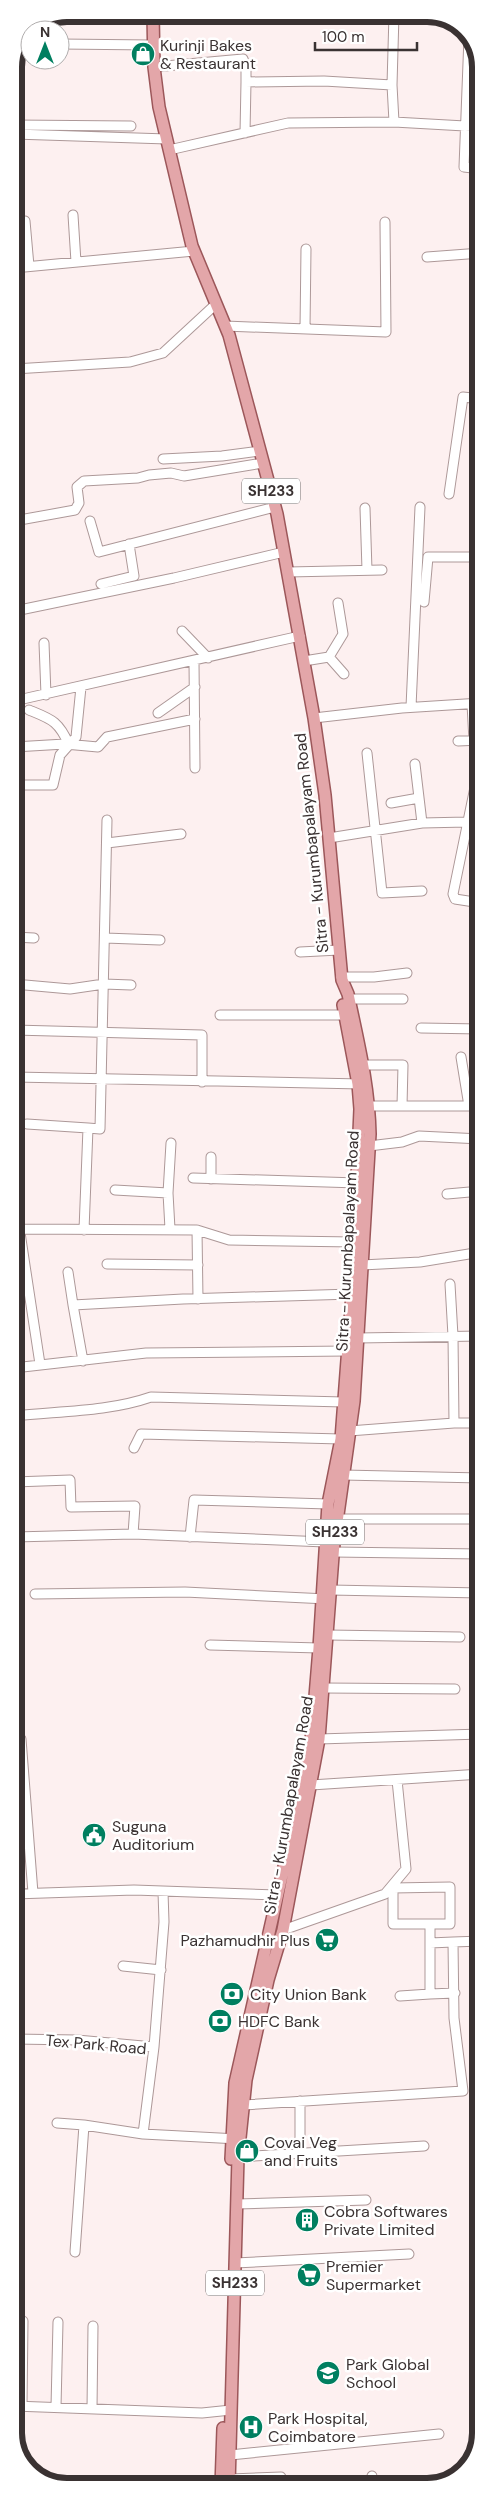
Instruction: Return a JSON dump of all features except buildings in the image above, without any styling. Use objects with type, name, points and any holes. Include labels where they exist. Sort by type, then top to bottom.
[{"type":"main road","name":"Sitra - Kurumbapalayam Road","points":[[153,22],[152,45],[159,107],[194,251],[225,326],[275,508],[288,572],[314,718],[329,838],[341,979],[349,999],[363,1064],[363,1084],[369,1106],[369,1146],[354,1401],[345,1435],[343,1475],[327,1596],[328,1635],[319,1739],[283,1930],[268,1980],[246,2080],[244,2105],[236,2139],[227,2477]]},
{"type":"main road","points":[[236,2139],[235,2083],[312,1733],[319,1648],[327,1596],[325,1542],[328,1504],[345,1435],[344,1402],[352,1294],[360,1109],[363,1084],[345,1015],[341,994],[341,979]]},
{"type":"main road","name":"Sitra - Kurumbapalayam Road","points":[[228,2477],[230,2455],[228,2410],[237,2204],[238,2157],[236,2139]]},
{"type":"street","points":[[394,23],[392,85],[394,122]]},
{"type":"street","points":[[70,44],[152,45]]},
{"type":"street","points":[[468,50],[464,167],[472,168]]},
{"type":"street","points":[[154,67],[243,59],[246,66],[245,133]]},
{"type":"street","points":[[246,82],[324,81],[392,85]]},
{"type":"street","points":[[22,135],[168,145],[245,133],[288,123],[394,122],[472,125]]},
{"type":"street","points":[[22,125],[131,126]]},
{"type":"street","points":[[73,215],[76,262]]},
{"type":"street","points":[[25,220],[29,266]]},
{"type":"street","points":[[225,326],[386,332],[385,222]]},
{"type":"street","points":[[305,329],[306,249]]},
{"type":"street","points":[[22,267],[194,251]]},
{"type":"street","points":[[427,257],[472,254]]},
{"type":"street","points":[[22,369],[130,362],[163,353],[216,304]]},
{"type":"street","points":[[449,494],[462,397],[472,398]]},
{"type":"street","points":[[164,459],[222,456],[260,451]]},
{"type":"street","points":[[22,519],[75,510],[79,503],[77,487],[84,481],[138,478],[170,473],[184,476],[263,463]]},
{"type":"street","points":[[411,707],[420,506]]},
{"type":"street","points":[[90,521],[99,552],[275,508]]},
{"type":"street","points":[[366,508],[367,570]]},
{"type":"street","points":[[101,584],[134,576],[129,544]]},
{"type":"street","points":[[22,610],[174,578],[284,552]]},
{"type":"street","points":[[424,602],[428,557],[472,556]]},
{"type":"street","points":[[288,572],[382,570]]},
{"type":"street","points":[[329,657],[343,634],[338,603]]},
{"type":"street","points":[[182,631],[208,658]]},
{"type":"street","points":[[22,700],[300,636]]},
{"type":"street","points":[[44,643],[46,695]]},
{"type":"street","points":[[304,660],[329,657]]},
{"type":"street","points":[[329,657],[344,674]]},
{"type":"street","points":[[194,661],[195,768]]},
{"type":"street","points":[[22,786],[53,785],[60,755],[76,736],[81,687]]},
{"type":"street","points":[[158,713],[195,687]]},
{"type":"street","points":[[314,718],[411,707],[472,703]]},
{"type":"street","points":[[29,710],[55,721],[63,731],[69,745]]},
{"type":"street","points":[[22,748],[69,745],[98,747],[107,737],[195,719]]},
{"type":"street","points":[[458,741],[472,740]]},
{"type":"street","points":[[367,753],[382,893],[422,891]]},
{"type":"street","points":[[415,764],[422,823]]},
{"type":"street","points":[[390,803],[419,798]]},
{"type":"street","points":[[472,799],[453,894],[455,899],[472,902]]},
{"type":"street","points":[[26,1124],[100,1129],[107,820]]},
{"type":"street","points":[[329,838],[422,823],[467,822]]},
{"type":"street","points":[[107,843],[181,834]]},
{"type":"street","points":[[22,937],[34,938]]},
{"type":"street","points":[[105,938],[160,940]]},
{"type":"street","points":[[300,952],[339,950]]},
{"type":"street","points":[[341,979],[407,973]]},
{"type":"street","points":[[22,985],[70,989],[104,984],[131,985]]},
{"type":"street","points":[[349,999],[403,999]]},
{"type":"street","points":[[220,1015],[345,1015]]},
{"type":"street","points":[[421,1028],[472,1029]]},
{"type":"street","points":[[22,1030],[202,1035],[202,1082]]},
{"type":"street","points":[[369,1106],[469,1106],[461,1057]]},
{"type":"street","points":[[363,1064],[403,1065],[402,1106]]},
{"type":"street","points":[[22,1077],[363,1084]]},
{"type":"street","points":[[84,1230],[88,1128]]},
{"type":"street","points":[[369,1146],[402,1142],[419,1136],[472,1139]]},
{"type":"street","points":[[170,1229],[168,1193],[171,1143]]},
{"type":"street","points":[[211,1157],[211,1179]]},
{"type":"street","points":[[193,1178],[358,1183]]},
{"type":"street","points":[[115,1190],[168,1193]]},
{"type":"street","points":[[446,1194],[472,1192]]},
{"type":"street","points":[[22,1229],[197,1230],[229,1240],[354,1242]]},
{"type":"street","points":[[197,1230],[198,1299]]},
{"type":"street","points":[[22,1248],[40,1364]]},
{"type":"street","points":[[362,1265],[420,1262],[472,1253]]},
{"type":"street","points":[[108,1264],[198,1265]]},
{"type":"street","points":[[68,1272],[84,1361]]},
{"type":"street","points":[[450,1284],[453,1336],[454,1423]]},
{"type":"street","points":[[73,1305],[352,1294]]},
{"type":"street","points":[[358,1338],[472,1336]]},
{"type":"street","points":[[22,1367],[84,1361],[146,1352],[347,1351]]},
{"type":"street","points":[[22,1415],[106,1408],[134,1403],[151,1397],[344,1402]]},
{"type":"street","points":[[134,1448],[141,1434],[345,1435],[454,1423],[472,1423]]},
{"type":"street","points":[[343,1475],[472,1478]]},
{"type":"street","points":[[22,1482],[70,1480],[70,1507],[135,1506],[133,1534]]},
{"type":"street","points":[[190,1537],[194,1500],[328,1504]]},
{"type":"street","points":[[337,1518],[472,1519]]},
{"type":"street","points":[[22,1537],[133,1534],[325,1542]]},
{"type":"street","points":[[333,1552],[472,1554]]},
{"type":"street","points":[[35,1594],[185,1592],[327,1596],[472,1593]]},
{"type":"street","points":[[328,1635],[460,1637]]},
{"type":"street","points":[[210,1645],[319,1648]]},
{"type":"street","points":[[324,1688],[455,1689]]},
{"type":"street","points":[[319,1739],[472,1734]]},
{"type":"street","points":[[22,1763],[33,1893]]},
{"type":"street","points":[[311,1786],[472,1775]]},
{"type":"street","points":[[283,1930],[385,1894],[406,1870],[397,1780]]},
{"type":"street","points":[[450,1887],[450,1924],[430,1924],[393,1924],[393,1888],[450,1887]]},
{"type":"street","points":[[22,1894],[134,1890],[277,1896]]},
{"type":"street","points":[[154,2047],[164,1922],[163,1892]]},
{"type":"street","points":[[430,1924],[430,1994]]},
{"type":"street","points":[[430,1943],[472,1941]]},
{"type":"street","points":[[244,2105],[463,2091],[454,2018],[453,1942]]},
{"type":"street","points":[[123,1966],[160,1970]]},
{"type":"street","points":[[400,1996],[455,1993]]},
{"type":"street","name":"Tex Park Road","points":[[22,2039],[77,2040],[154,2047],[143,2134]]},
{"type":"street","points":[[300,2101],[300,2153]]},
{"type":"street","points":[[57,2123],[143,2134],[236,2139]]},
{"type":"street","points":[[75,2252],[84,2125]]},
{"type":"street","points":[[238,2157],[424,2146]]},
{"type":"street","points":[[237,2204],[366,2200]]},
{"type":"street","points":[[235,2263],[409,2254]]},
{"type":"street","points":[[22,2349],[24,2321]]},
{"type":"street","points":[[56,2407],[58,2322]]},
{"type":"street","points":[[92,2409],[93,2326]]},
{"type":"street","points":[[22,2406],[202,2413],[228,2410]]},
{"type":"street","points":[[230,2455],[439,2434]]},
{"type":"place","name":"Kurinji Bakes & Restaurant","points":[[143,54]]},
{"type":"place","name":"Suguna Auditorium","points":[[94,1835]]},
{"type":"place","name":"Pazhamudhir Plus","points":[[327,1940]]},
{"type":"place","name":"City Union Bank","points":[[232,1994]]},
{"type":"place","name":"HDFC Bank","points":[[220,2021]]},
{"type":"place","name":"Covai Veg and Fruits","points":[[247,2151]]},
{"type":"place","name":"Cobra Softwares Private Limited","points":[[307,2220]]},
{"type":"place","name":"Premier Supermarket","points":[[309,2275]]},
{"type":"place","name":"Park Global School","points":[[328,2373]]},
{"type":"place","name":"Park Hospital, Coimbatore","points":[[251,2427]]}]
